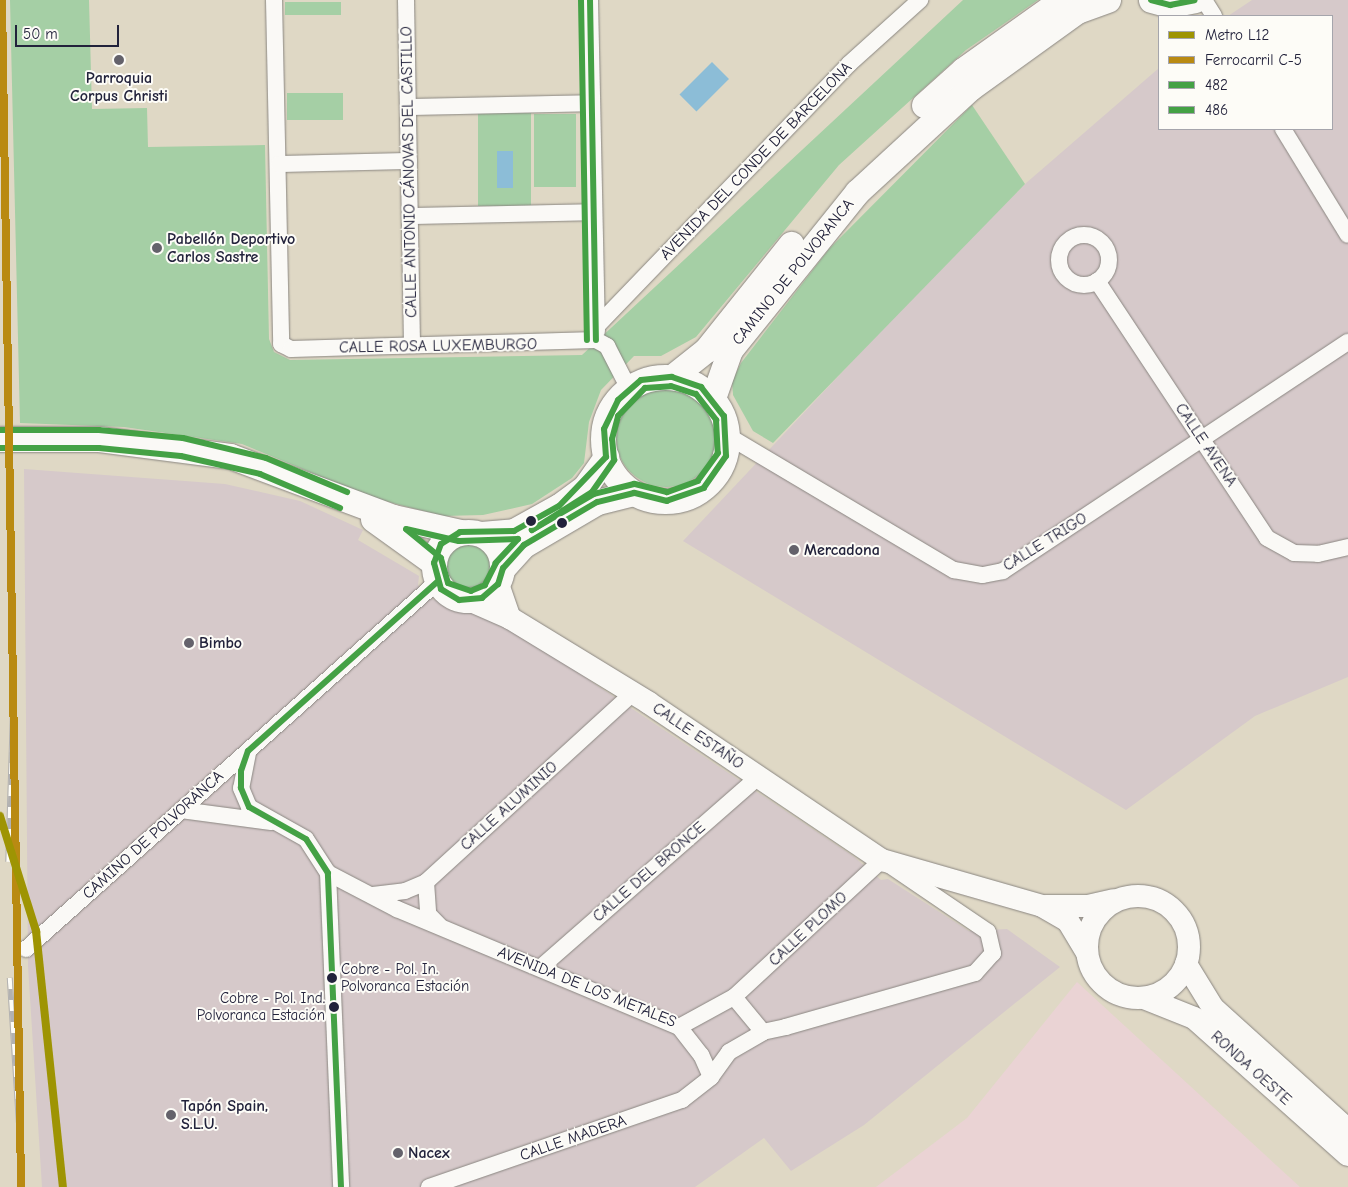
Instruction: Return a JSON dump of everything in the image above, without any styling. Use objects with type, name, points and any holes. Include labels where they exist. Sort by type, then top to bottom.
[{"type":"main road","name":"CAMINO DE POLVORANCA","points":[[672,377],[706,350],[775,263],[888,138],[963,70],[1061,0]]},
{"type":"main road","name":"CAMINO DE POLVORANCA","points":[[713,398],[730,350],[857,192],[970,88],[1066,18],[1108,0]]},
{"type":"main road","points":[[1150,0],[1170,4],[1195,0]]},
{"type":"main road","points":[[344,500],[412,544],[436,572],[449,595],[471,601],[500,576],[524,545],[597,502],[634,493],[667,501],[704,488],[726,456],[728,436],[713,398],[701,387],[672,377],[641,380],[629,389],[610,412],[603,439],[606,457],[618,479],[634,493]]},
{"type":"main road","points":[[0,439],[44,438],[182,447],[230,456],[344,500],[470,533],[496,548],[500,576],[510,618]]},
{"type":"main road","points":[[436,572],[442,544],[470,533],[514,530],[559,506],[585,487],[606,457]]},
{"type":"main road","name":"CALLE ESTAÑO","points":[[471,601],[510,618],[633,693],[882,860],[1042,906],[1068,921],[1086,951]]},
{"type":"main road","points":[[1147,897],[1169,906],[1187,933],[1186,964],[1170,987],[1144,998],[1112,992],[1090,967],[1086,951],[1095,918],[1123,898],[1147,897]]},
{"type":"main road","name":"CALLE ESTAÑO","points":[[1042,906],[1088,906],[1123,898]]},
{"type":"main road","name":"RONDA OESTE","points":[[1186,964],[1213,1008],[1348,1130]]},
{"type":"main road","name":"RONDA OESTE","points":[[1144,998],[1194,1018],[1348,1155]]},
{"type":"street","points":[[274,0],[279,164],[409,161]]},
{"type":"street","name":"CALLE ANTONIO CÁNOVAS DEL CASTILLO","points":[[406,0],[412,345]]},
{"type":"street","points":[[590,0],[597,333],[607,346],[629,389]]},
{"type":"street","name":"AVENIDA DEL CONDE DE BARCELONA","points":[[597,333],[849,64],[907,6],[920,0]]},
{"type":"street","points":[[1204,0],[1213,15]]},
{"type":"street","points":[[408,107],[592,103]]},
{"type":"street","points":[[1284,130],[1348,235]]},
{"type":"street","name":"CALLE ROSA LUXEMBURGO","points":[[279,164],[281,344],[291,349],[412,345],[597,333]]},
{"type":"street","points":[[410,216],[594,212]]},
{"type":"street","name":"CALLE AVENA","points":[[1097,281],[1267,538],[1294,553],[1318,554],[1348,547]]},
{"type":"street","name":"CALLE TRIGO","points":[[728,436],[954,570],[983,575],[1004,571],[1348,342]]},
{"type":"street","name":"CAMINO DE POLVORANCA","points":[[26,949],[248,751],[436,572]]},
{"type":"street","name":"CALLE ALUMINIO","points":[[373,895],[406,891],[426,882],[633,693]]},
{"type":"street","points":[[248,751],[241,788],[249,807],[270,822],[306,839],[328,873],[341,1187]]},
{"type":"street","name":"CALLE DEL BRONCE","points":[[540,968],[758,776]]},
{"type":"street","points":[[181,810],[270,822]]},
{"type":"street","name":"CALLE ESTAÑO","points":[[763,1032],[975,973],[993,953],[988,932],[882,860]]},
{"type":"street","name":"CALLE PLOMO","points":[[734,997],[882,860]]},
{"type":"street","name":"AVENIDA DE LOS METALES","points":[[328,873],[442,928],[679,1028],[734,997]]},
{"type":"street","points":[[426,882],[428,914],[442,928]]},
{"type":"street","points":[[734,997],[763,1032]]},
{"type":"street","points":[[679,1028],[701,1055],[711,1077]]},
{"type":"street","name":"CALLE MADERA","points":[[429,1187],[682,1100],[711,1077],[729,1052],[763,1032]]},
{"type":"shaded area","points":[[1252,0],[1348,0],[1348,677],[1255,716],[1126,810],[683,541],[943,265],[1025,184],[1158,69],[1158,130],[1333,130],[1333,15],[1230,15]]},
{"type":"shaded area","points":[[24,469],[225,484],[300,501],[363,530],[358,540],[419,576],[418,585],[432,599],[511,620],[592,682],[853,856],[881,880],[888,879],[969,931],[1007,929],[1060,967],[864,1125],[791,1171],[764,1138],[695,1187],[42,1187],[28,966]]},
{"type":"shaded area","points":[[1077,982],[1300,1187],[876,1187],[967,1118]]},
{"type":"green space","points":[[10,0],[89,0],[92,109],[147,108],[148,147],[265,145],[269,339],[274,352],[290,360],[582,355],[963,0],[1038,0],[966,50],[839,165],[696,337],[661,356],[634,356],[601,390],[589,422],[584,463],[572,478],[532,504],[483,515],[443,516],[373,498],[242,444],[124,427],[20,423]]},
{"type":"green space","points":[[285,2],[341,2],[341,15],[285,15]]},
{"type":"green space","points":[[287,93],[343,93],[343,120],[287,120]]},
{"type":"green space","points":[[972,105],[1025,184],[773,443],[753,431],[733,395],[732,381],[741,363],[829,249]]},
{"type":"green space","points":[[478,113],[531,113],[531,206],[478,206]]},
{"type":"green space","points":[[534,114],[576,114],[576,187],[534,187]]},
{"type":"green space","points":[[666,387],[676,388],[694,395],[708,409],[715,427],[715,447],[708,465],[694,479],[676,486],[666,487],[656,486],[638,479],[624,465],[617,447],[616,437],[617,427],[624,409],[638,395],[656,388]]},
{"type":"green space","points":[[466,541],[475,543],[486,552],[491,566],[489,575],[480,586],[466,591],[457,589],[446,580],[441,566],[443,557],[452,546]]},
{"type":"water","points":[[712,62],[729,79],[696,111],[679,95]]},
{"type":"water","points":[[497,151],[513,151],[513,188],[497,188]]},
{"type":"railway","points":[[8,862],[13,707]]},
{"type":"railway","points":[[10,978],[19,1123]]},
{"type":"metro line","name":"L12","points":[[0,816],[36,931],[63,1187]]},
{"type":"rail line","name":"C-5","points":[[2,0],[21,1187]]},
{"type":"transit line","name":"486","points":[[581,0],[587,340]]},
{"type":"transit line","name":"482","points":[[590,0],[596,340]]},
{"type":"transit line","name":"482","points":[[1151,0],[1170,5],[1195,0]]},
{"type":"transit line","name":"482","points":[[672,377],[701,387],[724,416],[726,456],[704,488],[667,501],[634,493],[597,502],[524,545],[503,568],[498,584],[482,598],[459,600],[441,589],[434,563],[441,544],[460,532],[514,531],[559,506],[606,457],[604,429],[618,400],[641,380],[672,377]]},
{"type":"transit line","name":"486","points":[[671,386],[696,394],[716,420],[718,453],[698,481],[667,492],[634,484],[594,494],[532,530],[592,492],[614,460],[612,439],[618,416],[645,388],[671,386]]},
{"type":"transit line","name":"486","points":[[0,430],[99,430],[183,438],[266,458]]},
{"type":"transit line","name":"486","points":[[0,448],[99,448],[181,456],[260,474],[340,508]]},
{"type":"transit line","name":"486","points":[[266,458],[347,492]]},
{"type":"transit line","name":"486","points":[[406,529],[459,541],[518,539],[496,563],[485,585],[471,591],[448,583],[441,558],[406,529]]},
{"type":"transit line","name":"482","points":[[341,1187],[328,873],[306,839],[249,807],[241,788],[241,771],[248,751],[437,582]]},
{"type":"place","name":"Parroquia Corpus Christi","points":[[119,60]]},
{"type":"place","name":"Pabellón Deportivo Carlos Sastre","points":[[157,248]]},
{"type":"place","name":"Mercadona","points":[[794,550]]},
{"type":"place","name":"Bimbo","points":[[189,643]]},
{"type":"place","name":"Cobre - Pol. In. Polvoranca Estación","points":[[332,978]]},
{"type":"place","name":"Cobre - Pol. Ind. Polvoranca Estación","points":[[334,1007]]},
{"type":"place","name":"Tapón Spain, S.L.U.","points":[[171,1115]]},
{"type":"place","name":"Nacex","points":[[398,1153]]}]
